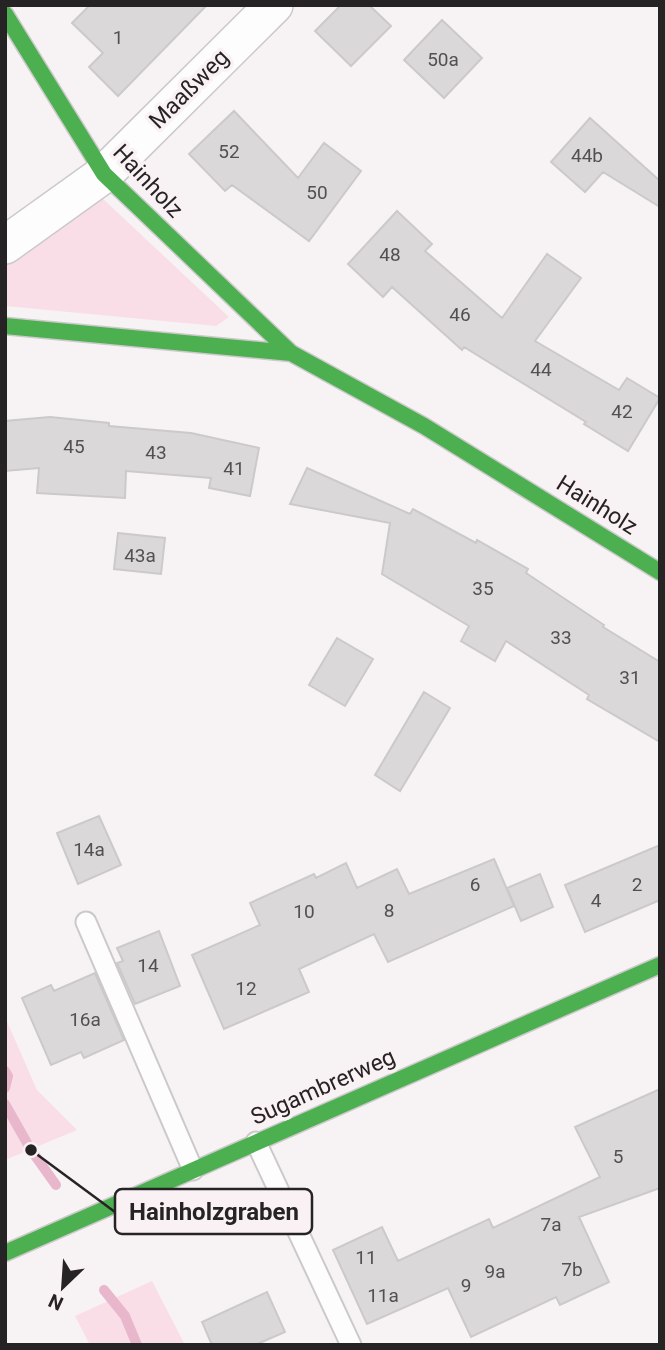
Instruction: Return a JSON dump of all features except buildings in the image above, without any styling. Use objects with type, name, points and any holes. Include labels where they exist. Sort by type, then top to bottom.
[{"type":"street","name":"Maaßweg","points":[[5,246],[104,174],[274,5]]},
{"type":"street","name":"Hainholz","points":[[5,14],[104,174],[290,353],[424,426],[660,572]]},
{"type":"street","name":"Hainholz","points":[[5,326],[290,353]]},
{"type":"street","name":"Sugambrerweg","points":[[5,1253],[660,965]]},
{"type":"lane","points":[[86,922],[193,1170]]},
{"type":"lane","points":[[256,1142],[351,1345]]},
{"type":"shaded area","points":[[102,198],[229,317],[216,326],[5,306],[5,257]]},
{"type":"shaded area","points":[[5,1017],[37,1090],[77,1130],[5,1160]]},
{"type":"shaded area","points":[[152,1281],[185,1345],[90,1345],[75,1316]]},
{"type":"waterway","points":[[5,1071],[8,1076],[5,1088]]},
{"type":"waterway","points":[[5,1104],[31,1150],[56,1185]]},
{"type":"waterway","points":[[104,1290],[125,1316],[137,1345]]},
{"type":"traffic: fast","points":[[5,14],[104,174],[291,353]]},
{"type":"traffic: fast","points":[[5,326],[291,353],[424,426],[660,572]]},
{"type":"traffic: fast","points":[[5,1253],[660,965]]},
{"type":"place","name":"Hainholzgraben","points":[[31,1150]]}]
